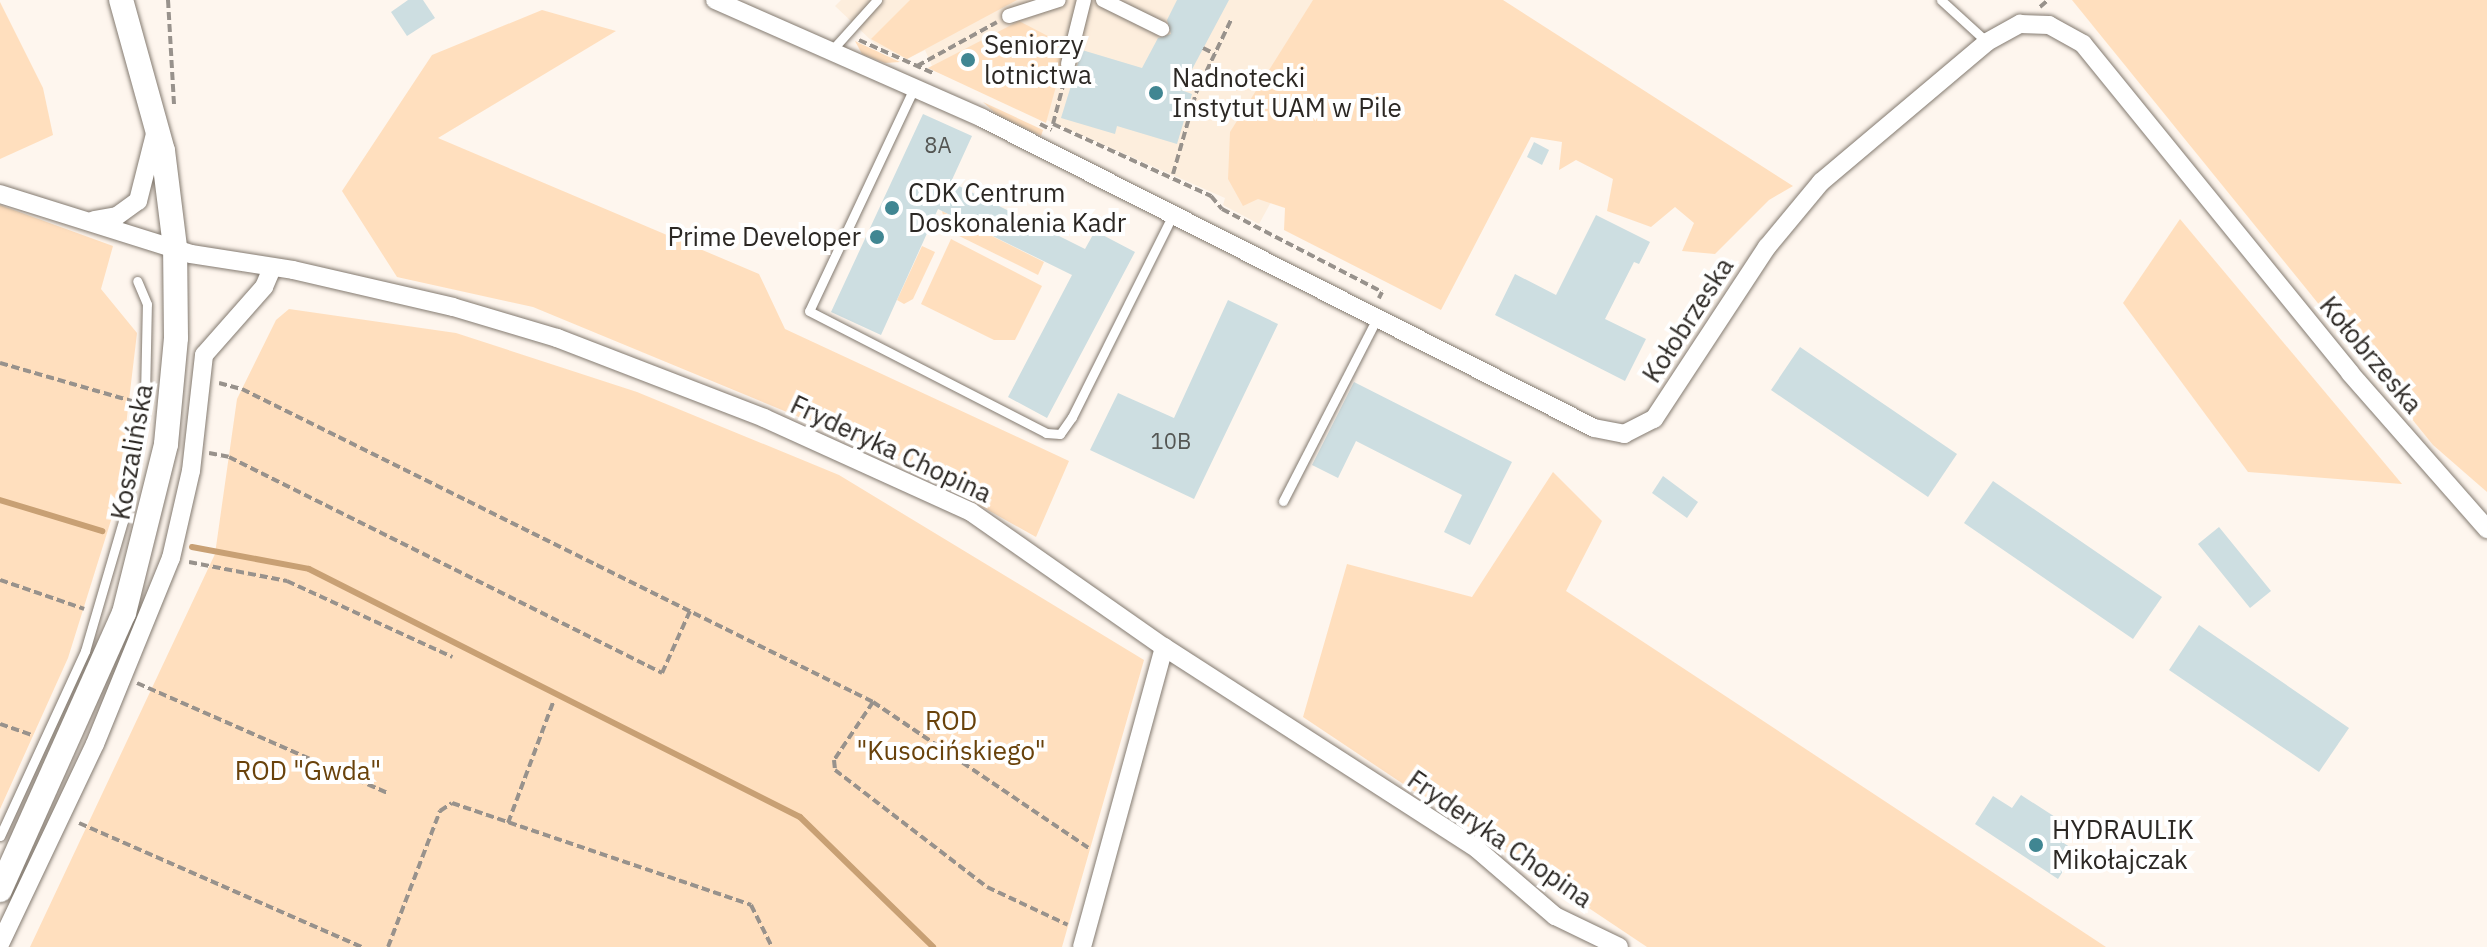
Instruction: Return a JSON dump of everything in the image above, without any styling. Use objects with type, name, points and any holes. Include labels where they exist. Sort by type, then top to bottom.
[{"type":"street","name":"Koszalińska","points":[[0,890],[97,681],[133,586],[166,444],[176,338],[175,247],[157,124],[121,0]]},
{"type":"street","name":"Kołobrzeska","points":[[715,0],[896,79],[1045,149],[1594,428],[1610,433],[1640,429],[1654,419],[1767,247],[1821,182],[1987,42],[2034,23],[2069,32],[2083,44],[2350,373],[2487,529]]},
{"type":"street","points":[[1009,16],[1059,0]]},
{"type":"street","points":[[1068,64],[1084,0]]},
{"type":"street","points":[[1103,0],[1162,29]]},
{"type":"street","points":[[90,221],[117,216],[138,201],[157,124]]},
{"type":"street","name":"Fryderyka Chopina","points":[[0,194],[175,247],[453,307],[542,334],[764,418],[971,512],[1164,647],[1477,849],[1555,916],[1619,947]]},
{"type":"street","points":[[0,944],[152,612],[185,502],[202,379],[210,344],[264,287],[272,268]]},
{"type":"street","points":[[1082,947],[1164,647]]},
{"type":"lane","points":[[829,52],[877,0]]},
{"type":"lane","points":[[1941,0],[1987,42]]},
{"type":"lane","points":[[914,88],[809,311],[815,319],[1046,433],[1060,434],[1072,417],[1174,212]]},
{"type":"lane","points":[[0,836],[85,651],[123,521],[147,367],[147,304],[137,281]]},
{"type":"lane","points":[[1283,501],[1374,314]]},
{"type":"path","points":[[896,79],[1009,16]]},
{"type":"path","points":[[1173,174],[1196,93],[1232,18]]},
{"type":"path","points":[[1203,48],[1215,54]]},
{"type":"path","points":[[1045,149],[1068,64]]},
{"type":"path","points":[[1053,124],[1211,196],[1222,209],[1382,292],[1374,314]]},
{"type":"path","points":[[0,363],[131,401]]},
{"type":"path","points":[[202,379],[242,389],[873,702],[1090,849]]},
{"type":"path","points":[[229,457],[662,673],[690,611]]},
{"type":"path","points":[[210,566],[308,588],[452,657]]},
{"type":"path","points":[[0,580],[84,609]]},
{"type":"path","points":[[152,689],[388,793]]},
{"type":"path","points":[[508,823],[554,700]]},
{"type":"path","points":[[873,702],[834,760],[835,770],[987,887],[1068,925]]},
{"type":"path","points":[[0,724],[34,736]]},
{"type":"path","points":[[388,947],[445,805],[508,823],[751,905],[772,947]]},
{"type":"path","points":[[87,826],[362,947]]},
{"type":"shaded area","name":"Nadnotecki Instytut UAM w Pile","points":[[841,0],[1382,0],[1259,224],[1223,205],[1225,198],[928,68],[932,66],[925,50],[907,59],[875,44],[835,6]]},
{"type":"green space","points":[[910,0],[1017,0],[907,59],[871,39]]},
{"type":"green space","points":[[1313,0],[1503,0],[1793,186],[1769,200],[1715,254],[1682,251],[1694,223],[1675,207],[1651,227],[1607,211],[1613,179],[1576,160],[1559,170],[1562,142],[1531,137],[1441,310],[1284,230],[1285,208],[1258,199],[1243,206],[1228,179],[1230,132]]},
{"type":"green space","points":[[2072,0],[2487,0],[2487,492],[2433,445]]},
{"type":"green space","points":[[0,2],[43,88],[53,135],[0,159]]},
{"type":"green space","points":[[542,10],[616,31],[438,138],[759,274],[785,329],[1069,461],[1036,537],[886,453],[533,307],[397,277],[342,191],[432,55]]},
{"type":"green space","points":[[1019,21],[1067,46],[1046,123],[928,68]]},
{"type":"green space","points":[[855,41],[900,62],[885,63],[862,54]]},
{"type":"green space","points":[[983,102],[1043,130],[1041,136],[996,114]]},
{"type":"green space","points":[[0,205],[113,246],[101,289],[137,333],[117,501],[68,658],[0,809]]},
{"type":"green space","points":[[942,211],[1044,262],[1038,275],[947,230]]},
{"type":"green space","points":[[2180,219],[2402,484],[2248,472],[2123,303]]},
{"type":"green space","points":[[951,239],[1042,286],[1015,340],[994,340],[921,304]]},
{"type":"green space","points":[[922,246],[935,252],[913,299],[904,304],[897,300]]},
{"type":"green space","points":[[289,309],[456,333],[637,392],[839,475],[1144,660],[1062,947],[30,947],[215,554],[237,399],[276,320]]},
{"type":"green space","points":[[1553,472],[1602,521],[1566,591],[2106,947],[1647,947],[1303,717],[1347,564],[1472,597]]},
{"type":"building","points":[[408,0],[423,0],[435,18],[407,36],[391,12]]},
{"type":"building","points":[[1177,0],[1229,0],[1181,90],[1192,94],[1177,144],[1117,126],[1115,134],[1061,118],[1082,50],[1142,68],[1158,38],[1171,34],[1167,20]]},
{"type":"building","points":[[923,114],[972,136],[951,182],[1085,249],[1095,231],[1135,252],[1047,418],[1008,397],[1072,275],[938,209],[881,335],[831,312]]},
{"type":"building","points":[[1534,142],[1549,150],[1542,165],[1527,157]]},
{"type":"building","points":[[1596,215],[1650,242],[1639,264],[1634,262],[1605,319],[1646,339],[1625,381],[1495,315],[1515,274],[1556,295]]},
{"type":"building","points":[[1228,300],[1278,324],[1194,499],[1090,450],[1118,393],[1174,418]]},
{"type":"building","points":[[1800,347],[1957,454],[1928,497],[1771,390]]},
{"type":"building","points":[[1354,382],[1512,462],[1470,545],[1444,532],[1462,495],[1356,441],[1338,478],[1312,465]]},
{"type":"building","points":[[1663,476],[1698,502],[1687,518],[1652,493]]},
{"type":"building","points":[[1993,481],[2162,597],[2133,639],[1964,523]]},
{"type":"building","points":[[2219,527],[2271,591],[2250,608],[2198,544]]},
{"type":"building","points":[[2199,625],[2349,728],[2319,772],[2169,670]]},
{"type":"building","name":"HYDRAULIK Mikołajczak","points":[[2021,795],[2066,824],[2056,838],[2076,851],[2058,879],[1975,824],[1993,796],[2012,808]]},
{"type":"waterway","points":[[0,500],[102,531]]},
{"type":"waterway","points":[[192,547],[309,569],[800,817],[933,947]]},
{"type":"place","name":"Seniorzy lotnictwa","points":[[968,60]]},
{"type":"place","name":"Nadnotecki Instytut UAM w Pile","points":[[1156,93]]},
{"type":"place","name":"CDK Centrum Doskonalenia Kadr","points":[[892,208]]},
{"type":"place","name":"Prime Developer","points":[[877,237]]},
{"type":"place","name":"HYDRAULIK Mikołajczak","points":[[2036,845]]},
{"type":"park label","name":"ROD \"Kusocińskiego\"","points":[[951,736]]},
{"type":"park label","name":"ROD \"Gwda\"","points":[[308,771]]}]
